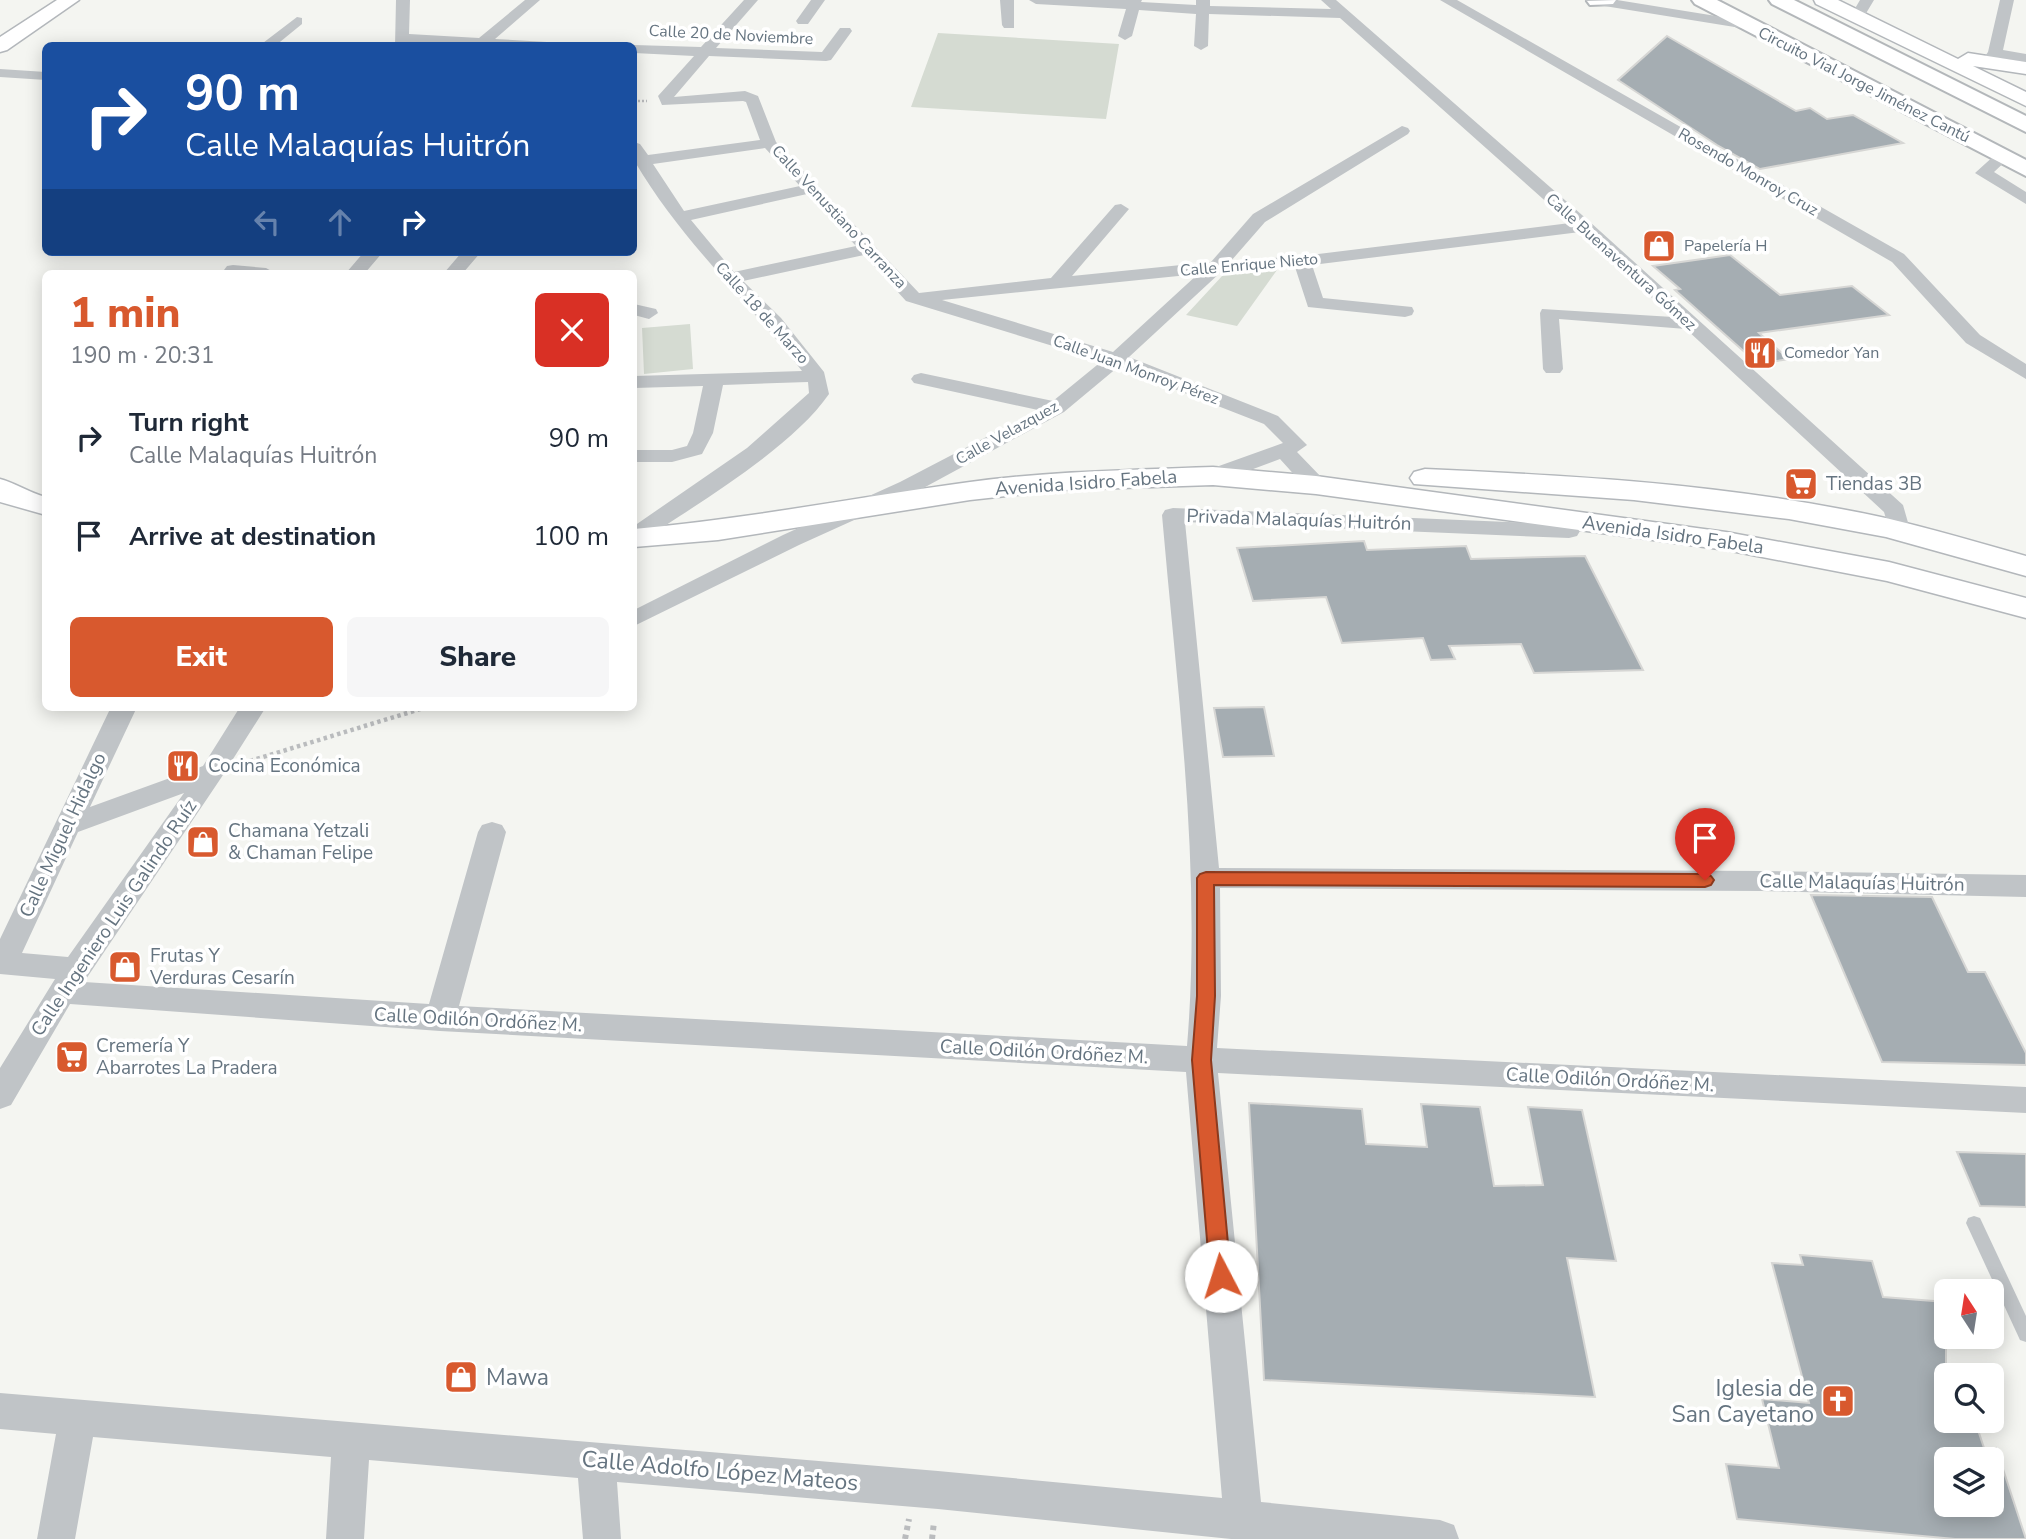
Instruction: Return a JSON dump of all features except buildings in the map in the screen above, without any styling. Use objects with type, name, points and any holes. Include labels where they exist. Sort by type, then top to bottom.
[{"type":"main road","points":[[0,46],[69,0]]},
{"type":"main road","points":[[1597,1],[1606,0]]},
{"type":"main road","name":"Circuito Vial Jorge Jiménez Cantú","points":[[1702,0],[2026,169]]},
{"type":"main road","name":"Circuito Vial Jorge Jiménez Cantú","points":[[1779,0],[2026,125]]},
{"type":"main road","points":[[1823,0],[1862,8],[1934,54],[2026,100]]},
{"type":"main road","points":[[1934,54],[1991,57],[2026,69]]},
{"type":"main road","points":[[1993,83],[1994,75],[2026,69]]},
{"type":"main road","name":"Avenida Isidro Fabela","points":[[637,537],[718,531],[970,491],[1062,481],[1213,476],[1316,485],[1726,541],[1889,572],[2026,608]]},
{"type":"main road","name":"Avenida Isidro Fabela","points":[[1316,485],[1385,476],[1576,486],[1707,497],[1843,519],[2026,566]]},
{"type":"main road","points":[[1566,520],[1559,506],[1562,494],[1576,486]]},
{"type":"main road","points":[[0,488],[14,498],[42,505]]},
{"type":"street","points":[[402,42],[403,0]]},
{"type":"street","points":[[485,42],[533,0]]},
{"type":"street","points":[[667,102],[666,96],[751,0]]},
{"type":"street","points":[[803,21],[818,0]]},
{"type":"street","points":[[1007,0],[1009,25]]},
{"type":"street","points":[[1036,0],[1203,5],[1344,14]]},
{"type":"street","name":"Calle Buenaventura Gómez","points":[[1328,0],[1584,226],[1895,510],[1900,533]]},
{"type":"street","name":"Rosendo Monroy Cruz","points":[[1447,0],[1898,258],[1973,338],[2026,373]]},
{"type":"street","points":[[1592,0],[1747,25]]},
{"type":"street","points":[[2007,0],[1991,57],[2026,58]]},
{"type":"street","points":[[1125,36],[1134,3]]},
{"type":"street","points":[[1201,46],[1203,5]]},
{"type":"street","points":[[271,42],[297,21]]},
{"type":"street","points":[[826,57],[845,31]]},
{"type":"street","name":"Calle 20 de Noviembre","points":[[637,48],[826,57]]},
{"type":"street","points":[[0,73],[42,76]]},
{"type":"street","name":"Calle Venustiano Carranza","points":[[667,102],[745,96],[753,99],[769,143],[913,297]]},
{"type":"street","name":"Calle Velazquez","points":[[637,619],[908,487],[1057,408],[1116,359],[1216,267],[1259,218],[1402,131]]},
{"type":"street","points":[[638,154],[769,143]]},
{"type":"street","name":"Calle 18 de Marzo","points":[[637,535],[798,417],[819,394],[817,376],[774,322],[730,278],[680,217],[638,154]]},
{"type":"street","points":[[2002,157],[1983,173],[2026,199]]},
{"type":"street","points":[[680,217],[812,188]]},
{"type":"street","points":[[1058,282],[1121,209]]},
{"type":"street","name":"Calle Enrique Nieto","points":[[913,297],[1302,261],[1584,226]]},
{"type":"street","points":[[730,278],[868,249]]},
{"type":"street","points":[[358,270],[370,256]]},
{"type":"street","points":[[456,270],[468,256]]},
{"type":"street","points":[[1302,261],[1315,303],[1405,311]]},
{"type":"street","name":"Calle Juan Monroy Pérez","points":[[913,297],[1116,359],[1272,420],[1297,445],[1284,451]]},
{"type":"street","points":[[1553,369],[1549,313],[1690,324]]},
{"type":"street","points":[[637,382],[817,376]]},
{"type":"street","points":[[921,379],[1057,408]]},
{"type":"street","points":[[637,456],[673,456],[695,450],[703,433],[713,381]]},
{"type":"street","points":[[1213,476],[1284,451],[1316,485]]},
{"type":"street","name":"Privada Malaquías Huitrón","points":[[1206,878],[1173,515],[1569,531],[1566,520]]},
{"type":"street","name":"Calle Miguel Hidalgo","points":[[1,963],[122,711]]},
{"type":"street","name":"Calle Ingeniero Luis Galindo Ruíz","points":[[0,1096],[69,980],[212,772],[250,711]]},
{"type":"street","points":[[67,826],[212,772]]},
{"type":"street","points":[[440,1019],[492,832]]},
{"type":"street","points":[[1206,878],[1206,996],[1201,1060],[1246,1528]]},
{"type":"street","name":"Calle Malaquías Huitrón","points":[[1206,878],[1747,880],[2026,886]]},
{"type":"street","name":"Calle Odilón Ordóñez M.","points":[[1,963],[69,980],[440,1019],[1201,1060],[2026,1100]]},
{"type":"street","name":"Calle Adolfo López Mateos","points":[[0,1411],[596,1461],[1246,1528],[1440,1539]]},
{"type":"street","points":[[56,1539],[78,1417]]},
{"type":"street","points":[[345,1539],[351,1440]]},
{"type":"street","points":[[596,1461],[602,1539]]},
{"type":"lane","points":[[1974,1223],[2026,1334]]},
{"type":"path","points":[[212,772],[414,711]]},
{"type":"shaded area","points":[[938,33],[1119,44],[1106,119],[911,107]]},
{"type":"shaded area","points":[[1277,270],[1237,326],[1186,315],[1223,275]]},
{"type":"shaded area","points":[[690,324],[693,369],[644,374],[642,328]]},
{"type":"place","name":"Papelería H","points":[[1659,246]]},
{"type":"place","name":"Comedor Yan","points":[[1760,353]]},
{"type":"place","name":"Tiendas 3B","points":[[1801,484]]},
{"type":"place","name":"Cocina Económica","points":[[183,766]]},
{"type":"place","name":"Chamana Yetzali & Chaman Felipe","points":[[203,842]]},
{"type":"place","name":"Frutas Y Verduras Cesarín","points":[[125,967]]},
{"type":"place","name":"Cremería Y Abarrotes La Pradera","points":[[72,1057]]},
{"type":"place","name":"Mawa","points":[[461,1377]]},
{"type":"place","name":"Iglesia de San Cayetano","points":[[1838,1401]]},
{"type":"route","points":[[1221,1276],[1201,1060],[1206,996],[1206,878],[1705,880]]}]
